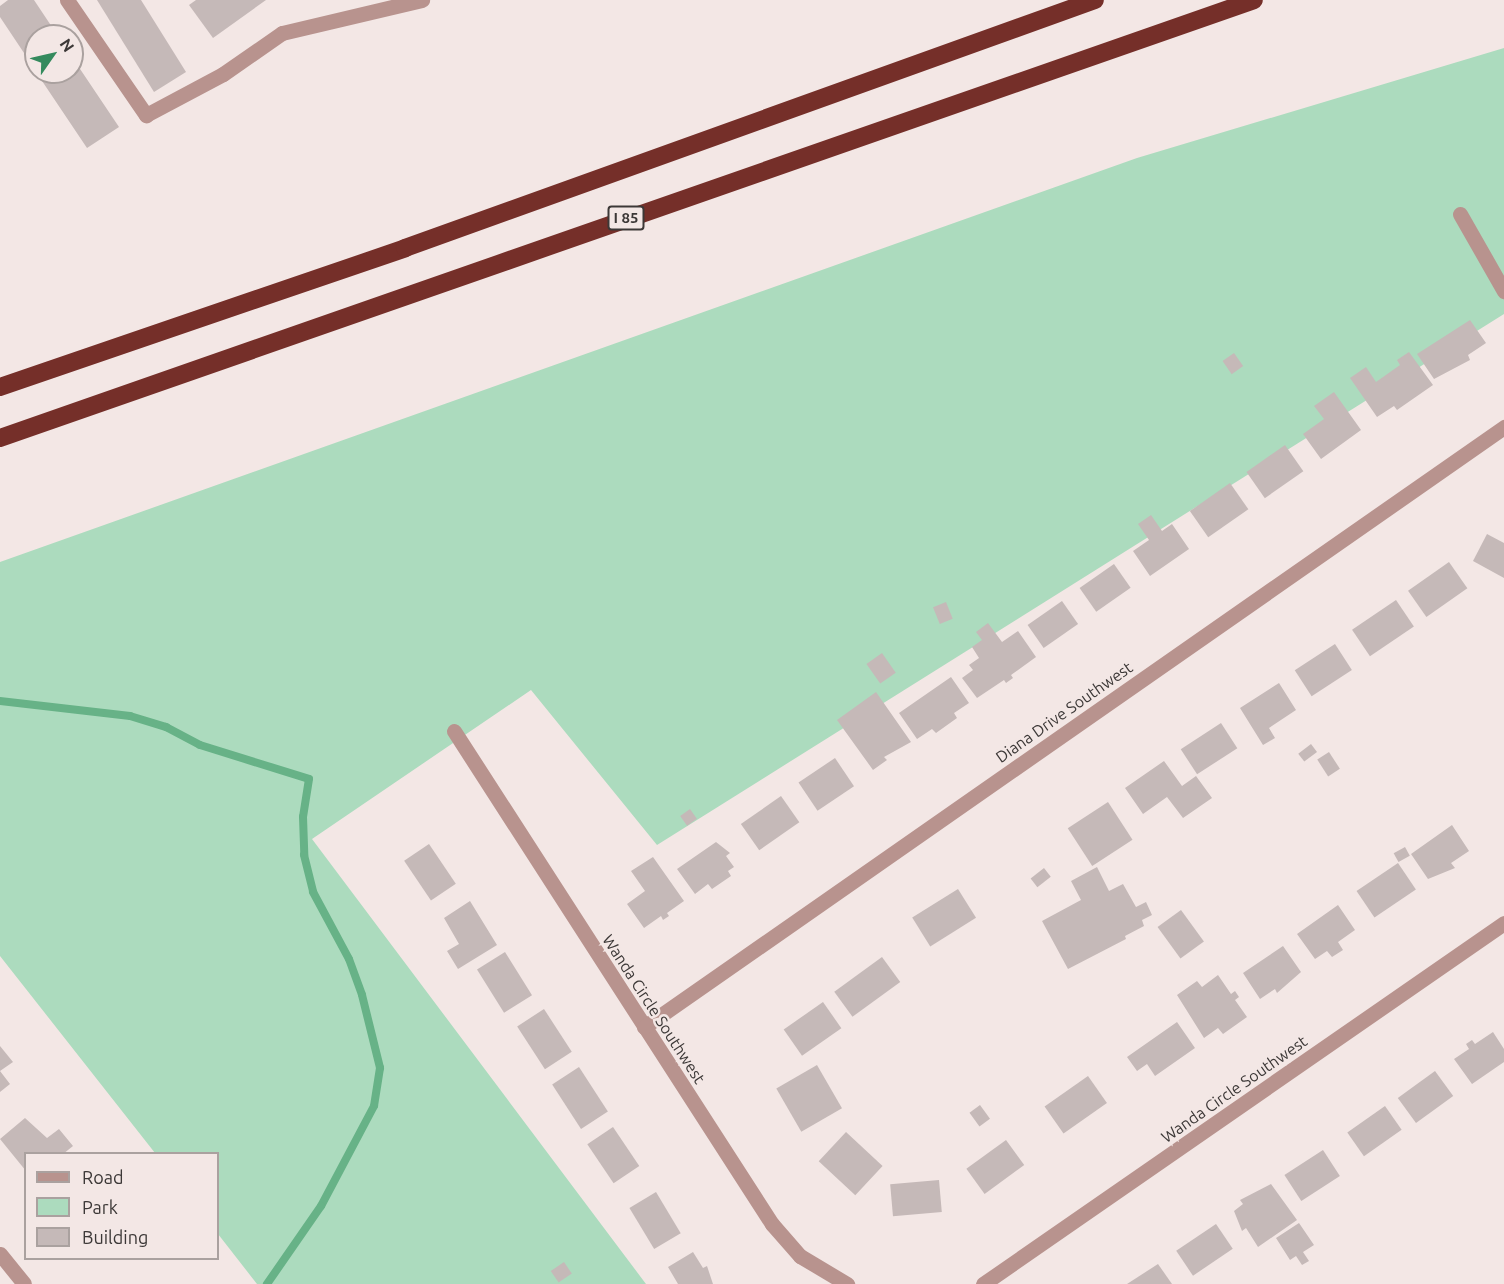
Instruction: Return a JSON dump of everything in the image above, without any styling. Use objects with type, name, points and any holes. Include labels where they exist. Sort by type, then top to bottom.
[{"type":"highway","points":[[0,387],[405,248],[1095,0]]},
{"type":"highway","name":"I 85","points":[[0,438],[1254,0]]},
{"type":"street","points":[[67,0],[146,115],[223,74],[282,33],[422,0]]},
{"type":"street","points":[[1460,214],[1504,291]]},
{"type":"street","name":"Diana Drive Southwest","points":[[644,1027],[1504,427]]},
{"type":"street","name":"Wanda Circle Southwest","points":[[454,731],[772,1224],[800,1256],[847,1284]]},
{"type":"street","name":"Wanda Circle Southwest","points":[[983,1284],[1504,923]]},
{"type":"street","points":[[0,1254],[24,1284]]},
{"type":"green space","points":[[1504,48],[1504,314],[657,845],[531,690],[312,839],[646,1284],[257,1284],[219,1235],[219,1152],[154,1152],[0,956],[0,562],[1137,158]]},
{"type":"building","points":[[8,0],[34,0],[50,24],[24,24],[24,53],[0,17],[0,6]]},
{"type":"building","points":[[97,0],[141,0],[186,72],[154,92]]},
{"type":"building","points":[[196,0],[266,0],[213,38],[189,5]]},
{"type":"building","points":[[84,75],[119,127],[87,148],[44,84],[84,84]]},
{"type":"building","points":[[1470,320],[1486,343],[1468,355],[1470,360],[1434,379],[1417,354]]},
{"type":"building","points":[[1409,352],[1433,385],[1397,410],[1394,406],[1377,417],[1350,378],[1366,367],[1376,382],[1400,365],[1397,360]]},
{"type":"building","points":[[1234,353],[1243,366],[1232,374],[1223,361]]},
{"type":"building","points":[[1334,392],[1361,430],[1321,459],[1303,434],[1324,419],[1314,406]]},
{"type":"building","points":[[1285,445],[1303,471],[1265,498],[1246,472]]},
{"type":"building","points":[[1230,483],[1248,509],[1208,537],[1190,511]]},
{"type":"building","points":[[1151,515],[1162,531],[1172,524],[1189,549],[1150,576],[1133,551],[1149,540],[1138,524]]},
{"type":"building","points":[[1487,534],[1504,543],[1504,578],[1473,561]]},
{"type":"building","points":[[1449,562],[1467,588],[1426,617],[1408,591]]},
{"type":"building","points":[[1114,564],[1131,588],[1096,612],[1080,588]]},
{"type":"building","points":[[1396,600],[1414,627],[1370,656],[1352,630]]},
{"type":"building","points":[[1062,601],[1078,624],[1044,648],[1028,625]]},
{"type":"building","points":[[946,602],[953,619],[940,624],[933,607]]},
{"type":"building","points":[[988,623],[1002,642],[1018,631],[1036,657],[1011,675],[1013,678],[1006,683],[1004,680],[977,698],[962,678],[973,670],[969,665],[979,658],[972,647],[982,640],[976,632]]},
{"type":"building","points":[[1335,644],[1352,670],[1312,696],[1295,670]]},
{"type":"building","points":[[882,653],[896,673],[880,684],[866,664]]},
{"type":"building","points":[[951,677],[969,703],[954,713],[957,718],[936,733],[932,729],[917,739],[899,713]]},
{"type":"building","points":[[1279,683],[1296,710],[1269,728],[1275,738],[1263,745],[1240,708]]},
{"type":"building","points":[[876,692],[911,742],[884,757],[887,760],[873,770],[837,720]]},
{"type":"building","points":[[1221,723],[1237,748],[1197,774],[1181,749]]},
{"type":"building","points":[[1311,744],[1317,752],[1304,762],[1298,754]]},
{"type":"building","points":[[1329,752],[1340,769],[1328,776],[1317,760]]},
{"type":"building","points":[[835,758],[854,786],[818,811],[799,783]]},
{"type":"building","points":[[1164,761],[1182,786],[1196,776],[1212,798],[1183,818],[1167,797],[1143,814],[1125,788]]},
{"type":"building","points":[[781,796],[799,822],[759,850],[741,824]]},
{"type":"building","points":[[1108,802],[1133,840],[1092,866],[1068,828]]},
{"type":"building","points":[[690,809],[697,819],[687,826],[680,816]]},
{"type":"building","points":[[1452,825],[1469,851],[1451,863],[1455,868],[1428,879],[1411,854]]},
{"type":"building","points":[[716,842],[730,853],[726,856],[734,867],[728,871],[731,876],[712,889],[708,884],[695,894],[677,869]]},
{"type":"building","points":[[429,844],[456,884],[431,901],[404,861]]},
{"type":"building","points":[[1405,847],[1410,856],[1398,862],[1394,853]]},
{"type":"building","points":[[653,857],[684,901],[667,913],[669,916],[663,920],[661,916],[644,928],[627,904],[645,891],[631,871]]},
{"type":"building","points":[[1398,863],[1416,890],[1374,917],[1357,891]]},
{"type":"building","points":[[1097,867],[1109,891],[1123,884],[1136,907],[1146,902],[1152,915],[1142,920],[1144,926],[1125,936],[1126,939],[1068,969],[1042,921],[1081,900],[1071,881]]},
{"type":"building","points":[[1044,868],[1051,877],[1037,887],[1031,878]]},
{"type":"building","points":[[958,889],[976,918],[930,946],[912,918]]},
{"type":"building","points":[[470,901],[497,945],[458,969],[447,951],[459,944],[444,918]]},
{"type":"building","points":[[1338,905],[1355,930],[1338,942],[1343,950],[1332,957],[1327,951],[1315,959],[1297,934]]},
{"type":"building","points":[[1181,910],[1204,942],[1180,959],[1158,927]]},
{"type":"building","points":[[1283,946],[1301,972],[1277,993],[1275,989],[1260,999],[1243,973]]},
{"type":"building","points":[[505,952],[532,995],[504,1013],[477,969]]},
{"type":"building","points":[[882,957],[900,982],[852,1017],[834,992]]},
{"type":"building","points":[[1218,975],[1231,994],[1235,991],[1239,997],[1235,1000],[1247,1017],[1223,1034],[1218,1028],[1204,1038],[1177,995],[1197,981],[1202,987]]},
{"type":"building","points":[[823,1002],[841,1028],[802,1056],[784,1030]]},
{"type":"building","points":[[544,1009],[572,1052],[545,1069],[517,1026]]},
{"type":"building","points":[[1177,1022],[1195,1048],[1155,1076],[1147,1064],[1137,1071],[1127,1057]]},
{"type":"building","points":[[1493,1032],[1504,1049],[1504,1062],[1472,1084],[1454,1059],[1469,1049],[1466,1044],[1472,1040],[1475,1044]]},
{"type":"building","points":[[0,1046],[13,1062],[0,1071]]},
{"type":"building","points":[[817,1065],[842,1108],[801,1132],[776,1088]]},
{"type":"building","points":[[579,1067],[608,1111],[581,1129],[552,1084]]},
{"type":"building","points":[[0,1071],[10,1084],[0,1092]]},
{"type":"building","points":[[1435,1071],[1453,1096],[1416,1123],[1398,1098]]},
{"type":"building","points":[[1088,1076],[1107,1103],[1064,1133],[1045,1106]]},
{"type":"building","points":[[980,1105],[990,1119],[979,1126],[969,1113]]},
{"type":"building","points":[[1385,1106],[1402,1130],[1364,1156],[1347,1132]]},
{"type":"building","points":[[25,1118],[47,1138],[59,1129],[73,1146],[66,1152],[24,1152],[24,1169],[0,1139]]},
{"type":"building","points":[[613,1127],[639,1166],[614,1183],[587,1144]]},
{"type":"building","points":[[846,1132],[883,1166],[855,1195],[819,1161]]},
{"type":"building","points":[[1006,1140],[1024,1165],[985,1194],[966,1169]]},
{"type":"building","points":[[1323,1150],[1340,1176],[1301,1201],[1284,1175]]},
{"type":"building","points":[[939,1180],[942,1212],[893,1216],[890,1184]]},
{"type":"building","points":[[1271,1184],[1297,1220],[1258,1247],[1246,1228],[1242,1231],[1234,1211],[1243,1204],[1240,1200]]},
{"type":"building","points":[[656,1192],[681,1233],[654,1249],[629,1208]]},
{"type":"building","points":[[1299,1223],[1314,1245],[1303,1252],[1309,1261],[1302,1265],[1296,1256],[1290,1260],[1276,1238]]},
{"type":"building","points":[[1216,1224],[1233,1249],[1193,1276],[1176,1251]]},
{"type":"building","points":[[693,1252],[703,1268],[707,1266],[713,1284],[678,1284],[668,1267]]},
{"type":"building","points":[[564,1262],[572,1274],[559,1283],[551,1271]]},
{"type":"building","points":[[1158,1264],[1172,1284],[1127,1284]]},
{"type":"waterway","points":[[0,701],[130,716],[166,727],[200,745],[309,779],[303,817],[304,855],[313,892],[349,959],[362,995],[380,1068],[374,1106],[321,1206],[267,1284]]}]
